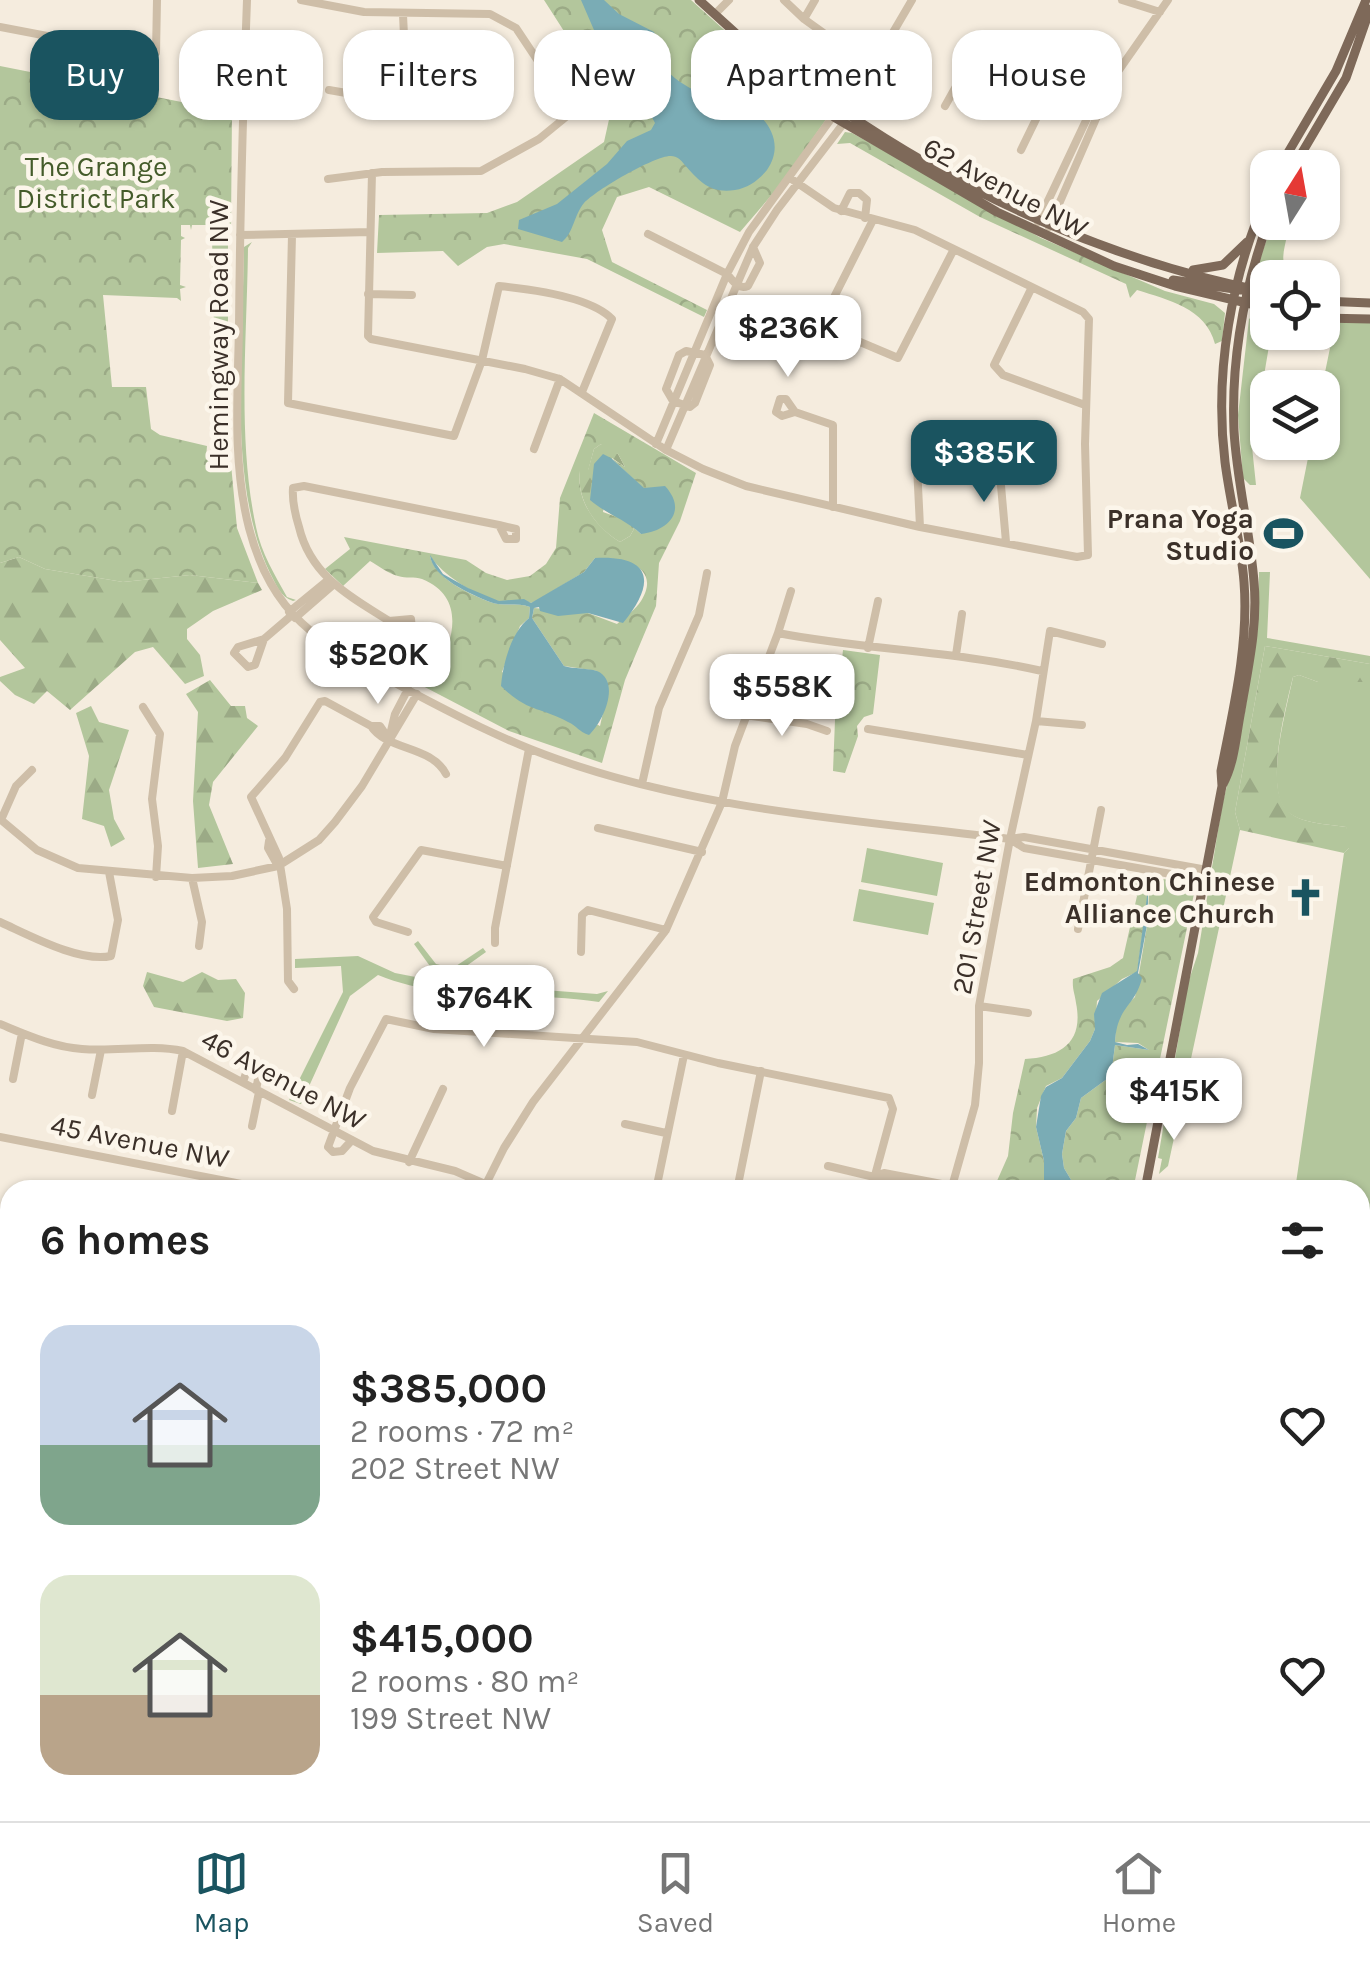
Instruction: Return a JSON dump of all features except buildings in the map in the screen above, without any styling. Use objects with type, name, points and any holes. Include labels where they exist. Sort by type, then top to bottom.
[{"type":"main road","points":[[1290,150],[1336,71],[1366,0]]},
{"type":"main road","name":"62 Avenue NW","points":[[706,2],[734,30]]},
{"type":"main road","points":[[1304,150],[1346,78],[1370,9]]},
{"type":"main road","name":"62 Avenue NW","points":[[847,120],[1050,225],[1250,299]]},
{"type":"main road","name":"62 Avenue NW","points":[[847,120],[1045,236],[1150,279],[1250,293]]},
{"type":"main road","points":[[1180,271],[1218,267],[1250,240]]},
{"type":"main road","points":[[1147,1180],[1222,786],[1221,771],[1243,637],[1244,600],[1222,430],[1223,371],[1250,240]]},
{"type":"main road","points":[[1240,294],[1261,240]]},
{"type":"main road","points":[[1340,302],[1370,303]]},
{"type":"main road","points":[[1340,318],[1370,319]]},
{"type":"street","points":[[0,27],[152,56],[156,52],[157,0]]},
{"type":"street","name":"Hemingway Road NW","points":[[246,0],[240,234],[240,484],[250,530],[268,580],[292,615],[334,647],[408,689],[529,749],[642,784],[777,812],[1010,839],[1024,837],[1094,848],[1206,875]]},
{"type":"street","points":[[301,0],[402,15],[490,14],[516,28],[572,115],[481,171],[372,173],[328,179]]},
{"type":"street","points":[[454,13],[459,0]]},
{"type":"street","points":[[716,14],[730,0]]},
{"type":"street","points":[[784,0],[804,20],[864,62],[878,58],[912,0]]},
{"type":"street","points":[[804,20],[815,0]]},
{"type":"street","points":[[1122,0],[1160,12]]},
{"type":"street","points":[[1122,68],[1168,0]]},
{"type":"street","points":[[376,13],[378,1]]},
{"type":"street","points":[[402,15],[403,30]]},
{"type":"street","points":[[328,90],[343,91]]},
{"type":"street","points":[[945,106],[952,94]]},
{"type":"street","points":[[656,444],[744,242],[831,120]]},
{"type":"street","points":[[666,450],[753,247],[847,120]]},
{"type":"street","points":[[1022,150],[1036,120]]},
{"type":"street","points":[[1034,230],[1086,120]]},
{"type":"street","points":[[1045,236],[1094,120]]},
{"type":"street","points":[[372,173],[368,336],[560,379],[666,450],[746,486],[920,526],[1086,557],[1090,552],[1085,405],[1089,318],[1084,312],[916,230],[841,211],[790,178]]},
{"type":"street","points":[[841,211],[850,192],[859,193],[867,200],[869,219],[820,325],[898,358],[954,249]]},
{"type":"street","points":[[240,234],[370,232]]},
{"type":"street","points":[[648,234],[727,274],[735,284]]},
{"type":"street","points":[[292,235],[288,404],[454,436],[482,360],[499,286],[564,297],[606,312],[612,318],[582,392]]},
{"type":"street","points":[[744,242],[753,247]]},
{"type":"street","points":[[1032,287],[994,366],[1002,375],[1085,405]]},
{"type":"street","points":[[368,294],[412,295]]},
{"type":"street","points":[[694,351],[704,356]]},
{"type":"street","points":[[534,449],[560,379]]},
{"type":"street","points":[[673,401],[684,405]]},
{"type":"street","points":[[795,412],[833,425],[833,507]]},
{"type":"street","points":[[920,526],[916,445],[921,431],[999,462],[1006,542]]},
{"type":"street","points":[[389,621],[331,582],[309,554],[293,505],[295,486],[499,525]]},
{"type":"street","points":[[642,784],[659,708],[699,615],[707,574]]},
{"type":"street","points":[[264,639],[331,582]]},
{"type":"street","points":[[488,1180],[534,1102],[666,930],[722,802],[745,715],[791,591]]},
{"type":"street","points":[[868,648],[878,601]]},
{"type":"street","points":[[956,655],[962,614]]},
{"type":"street","name":"201 Street NW","points":[[953,1180],[977,1090],[979,1006],[1050,632],[1102,644]]},
{"type":"street","points":[[778,634],[868,648],[956,655],[1042,671]]},
{"type":"street","points":[[389,739],[395,714],[408,689]]},
{"type":"street","points":[[32,770],[16,786],[0,820],[49,856],[78,868],[109,872],[156,877],[232,876],[278,866],[318,840],[368,777],[417,694]]},
{"type":"street","points":[[294,989],[288,981],[287,909],[279,858],[250,797],[284,758],[320,702],[325,701],[371,726],[376,734],[428,756],[446,774]]},
{"type":"street","points":[[143,707],[160,734],[152,799],[158,846],[156,877]]},
{"type":"street","points":[[745,715],[807,724],[827,732]]},
{"type":"street","points":[[1036,721],[1082,725]]},
{"type":"street","points":[[868,729],[1028,756]]},
{"type":"street","points":[[495,943],[494,928],[529,749]]},
{"type":"street","points":[[1078,929],[1101,810]]},
{"type":"street","points":[[598,828],[702,852]]},
{"type":"street","name":"Hemingway Road NW","points":[[1010,839],[1024,848],[1206,875]]},
{"type":"street","points":[[408,932],[376,922],[372,917],[421,850],[507,866]]},
{"type":"street","points":[[0,922],[57,946],[108,958],[117,939],[118,920],[109,872]]},
{"type":"street","points":[[192,878],[202,922],[199,946]]},
{"type":"street","points":[[581,952],[582,915],[588,910],[666,930]]},
{"type":"street","points":[[979,1006],[1028,1013]]},
{"type":"street","points":[[352,1140],[342,1151],[334,1152],[328,1144],[383,1020],[434,1028],[638,1042],[893,1101],[873,1180]]},
{"type":"street","name":"46 Avenue NW","points":[[0,1024],[70,1048],[184,1051],[352,1140],[409,1162],[454,1171],[471,1180]]},
{"type":"street","points":[[12,1079],[22,1033]]},
{"type":"street","points":[[92,1094],[101,1050]]},
{"type":"street","points":[[172,1111],[184,1051]]},
{"type":"street","points":[[658,1180],[684,1055]]},
{"type":"street","points":[[243,1082],[249,1064],[256,1062],[260,1069],[252,1126]]},
{"type":"street","points":[[738,1180],[760,1071]]},
{"type":"street","points":[[409,1162],[442,1089]]},
{"type":"street","points":[[625,1124],[666,1133]]},
{"type":"street","name":"45 Avenue NW","points":[[0,1137],[203,1180]]},
{"type":"street","points":[[828,1166],[882,1180]]},
{"type":"street","points":[[874,1176],[884,1173],[915,1180]]},
{"type":"green space","points":[[544,0],[691,0],[724,30],[691,30],[691,120],[826,120],[781,184],[740,232],[649,187],[617,197],[602,230],[612,262],[707,310],[704,317],[587,259],[504,244],[487,247],[458,266],[443,251],[377,253],[379,215],[487,213],[517,202],[604,142],[609,120],[671,120],[671,30],[563,30]]},
{"type":"green space","name":"The Grange District Park","points":[[0,66],[30,72],[30,120],[159,120],[159,98],[179,101],[179,120],[232,120],[231,225],[226,228],[218,224],[209,229],[208,225],[192,225],[191,230],[190,225],[181,225],[181,236],[185,238],[181,240],[180,285],[186,287],[180,289],[181,301],[103,295],[112,387],[146,387],[151,429],[160,435],[207,446],[206,458],[231,464],[237,528],[258,583],[190,575],[123,582],[45,569],[19,557],[0,563]]},
{"type":"green space","points":[[845,132],[1041,238],[1165,291],[1214,304],[1225,313],[1222,341],[1215,344],[1203,322],[1184,307],[1137,290],[1130,298],[1126,284],[980,217],[850,143],[837,144]]},
{"type":"green space","points":[[212,237],[228,240],[228,339],[214,331]]},
{"type":"green space","points":[[1267,240],[1286,240],[1284,260],[1260,258]]},
{"type":"green space","points":[[252,242],[248,248],[244,388],[250,493],[261,546],[287,597],[296,600],[293,601],[285,596],[276,586],[256,537],[243,457],[240,370],[244,247]]},
{"type":"green space","points":[[1249,319],[1250,350],[1268,350],[1265,370],[1250,370],[1250,460],[1253,460],[1256,485],[1243,478],[1238,415]]},
{"type":"green space","points":[[1340,322],[1370,323],[1370,579],[1300,498],[1308,460],[1340,460],[1340,370],[1325,370],[1330,350],[1340,350]]},
{"type":"green space","points":[[594,413],[696,473],[680,521],[659,563],[656,606],[625,680],[602,763],[509,731],[396,672],[418,673],[439,667],[445,655],[452,618],[445,596],[435,586],[419,578],[395,575],[370,561],[343,586],[325,569],[350,549],[344,537],[466,560],[507,580],[530,576],[546,564],[556,548],[560,498]],"holes":[[[601,444],[606,451],[618,454],[625,467],[603,453],[594,463],[589,500],[634,529],[620,542],[596,521],[581,493],[580,471],[588,471],[594,449]],[[611,458],[644,489],[641,534],[625,520]],[[430,556],[460,583],[489,599],[502,601],[538,600],[584,572],[595,558],[616,559],[643,571],[647,579],[641,601],[617,624],[588,613],[534,608],[532,618],[564,666],[597,671],[604,708],[600,726],[502,672],[520,626],[529,618],[530,607],[495,603],[454,585],[439,572]]]},
{"type":"green space","points":[[601,444],[618,454],[625,467],[612,458],[603,512],[625,520],[634,529],[620,542],[595,521],[581,492],[580,470],[588,470],[594,449]]},
{"type":"green space","points":[[19,557],[45,569],[123,582],[190,575],[258,583],[262,590],[213,611],[187,629],[187,639],[200,655],[204,676],[185,684],[153,647],[135,652],[70,710],[47,691],[34,704],[15,695],[0,681],[0,677],[25,668],[0,640],[0,563]]},
{"type":"green space","points":[[1259,572],[1270,572],[1267,638],[1370,656],[1370,664],[1265,646],[1235,812],[1240,830],[1168,1166],[1159,1174],[1162,1159],[1158,1158],[1188,983],[1198,953],[1222,806],[1245,711],[1258,625]]},
{"type":"green space","points":[[1265,646],[1370,664],[1370,682],[1318,682],[1299,675],[1293,677],[1279,745],[1277,782],[1286,809],[1306,820],[1346,827],[1349,848],[1344,853],[1240,830],[1235,812]]},
{"type":"green space","points":[[843,650],[880,655],[873,714],[857,726],[858,736],[845,773],[833,771]]},
{"type":"green space","points":[[1299,675],[1318,682],[1370,682],[1370,1180],[1296,1180],[1344,853],[1349,848],[1346,827],[1297,818],[1285,809],[1279,797],[1279,745],[1293,677]]},
{"type":"green space","points":[[210,680],[231,706],[245,706],[247,718],[258,726],[213,782],[209,805],[233,864],[198,868],[193,801],[198,712],[186,694]]},
{"type":"green space","points":[[91,706],[99,722],[129,730],[109,790],[114,819],[125,839],[111,847],[104,826],[82,819],[89,756],[76,713]]},
{"type":"green space","points":[[867,848],[943,863],[937,896],[861,882]]},
{"type":"green space","points":[[1130,874],[1196,884],[1135,1180],[1071,1180],[1062,1154],[1066,1131],[1076,1118],[1081,1098],[1111,1076],[1115,1045],[1149,1050],[1138,1043],[1115,1042],[1116,1022],[1122,1009],[1135,997],[1149,889],[1137,972],[1122,979],[1097,1001],[1090,1041],[1062,1078],[1046,1086],[1037,1108],[1044,1180],[997,1180],[1008,1156],[1025,1059],[1059,1051],[1073,1037],[1078,1017],[1073,979],[1110,967],[1123,958],[1137,896],[1128,886]]},
{"type":"green space","points":[[859,889],[934,903],[928,935],[853,921]]},
{"type":"green space","points":[[418,941],[436,964],[453,968],[483,948],[486,952],[451,977],[451,983],[597,994],[608,991],[599,1002],[459,993],[404,984],[378,975],[350,996],[301,1104],[289,1100],[343,992],[341,966],[295,968],[295,959],[358,956],[395,973],[436,981],[437,976],[414,944]]},
{"type":"green space","points":[[147,972],[183,982],[202,972],[218,980],[236,979],[245,993],[243,1018],[227,1021],[154,1007],[143,986]]},
{"type":"water","points":[[581,0],[604,0],[619,14],[650,30],[594,30]]},
{"type":"water","points":[[671,75],[691,88],[691,120],[763,120],[772,134],[773,158],[753,183],[735,190],[719,190],[700,181],[677,157],[663,157],[626,174],[591,197],[562,242],[518,229],[519,220],[557,204],[607,164],[627,141],[651,130],[653,120],[671,120]]},
{"type":"water","points":[[603,454],[644,488],[665,486],[675,504],[667,524],[641,534],[590,500],[594,464]]},
{"type":"water","points":[[430,555],[443,574],[468,588],[499,601],[524,599],[531,603],[584,572],[595,558],[614,558],[638,567],[643,574],[641,596],[623,623],[588,613],[558,616],[534,608],[532,618],[564,666],[597,671],[608,684],[604,713],[589,735],[526,705],[501,686],[509,649],[529,618],[530,607],[495,603],[463,590],[438,571]]},
{"type":"water","points":[[1148,889],[1148,920],[1138,973],[1142,978],[1119,1021],[1115,1042],[1138,1044],[1149,1050],[1115,1045],[1111,1076],[1081,1098],[1076,1118],[1066,1131],[1062,1154],[1071,1180],[1044,1180],[1036,1127],[1041,1096],[1046,1087],[1062,1078],[1090,1041],[1102,993],[1137,971]]},
{"type":"place","name":"Prana Yoga Studio","points":[[1284,534]]},
{"type":"place","name":"Edmonton Chinese Alliance Church","points":[[1305,897]]}]
